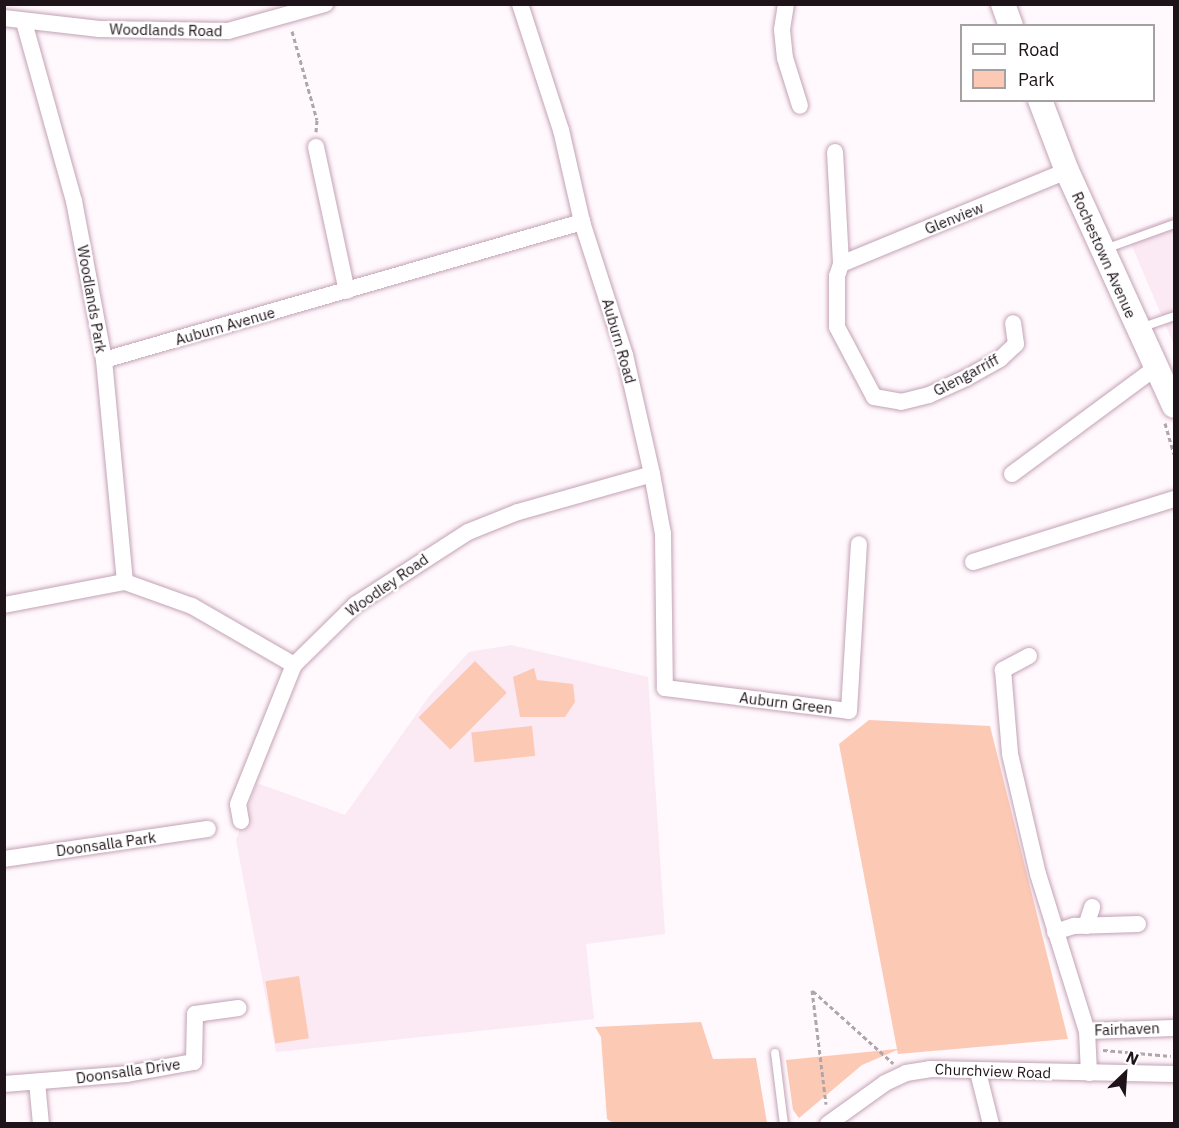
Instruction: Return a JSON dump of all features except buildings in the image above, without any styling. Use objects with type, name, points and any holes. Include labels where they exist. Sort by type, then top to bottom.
[{"type":"main road","points":[[1003,4],[1010,24]]},
{"type":"main road","name":"Rochestown Avenue","points":[[1041,102],[1067,171],[1155,368],[1172,412]]},
{"type":"street","name":"Woodlands Road","points":[[4,18],[99,29],[228,32],[325,4]]},
{"type":"street","name":"Auburn Road","points":[[520,4],[561,130],[582,222],[625,355],[652,474],[663,534],[665,688]]},
{"type":"street","points":[[786,4],[782,30],[785,58],[800,106]]},
{"type":"street","name":"Woodlands Park","points":[[24,22],[74,201],[104,360],[125,582]]},
{"type":"street","points":[[316,147],[347,291]]},
{"type":"street","points":[[835,152],[841,264]]},
{"type":"street","name":"Glenview","points":[[841,264],[1067,171]]},
{"type":"street","name":"Auburn Avenue","points":[[104,360],[582,222]]},
{"type":"street","name":"Glengarriff","points":[[841,264],[837,276],[837,327],[874,397],[892,400],[929,395],[1000,359],[1016,344],[1013,323]]},
{"type":"street","points":[[1012,474],[1155,368]]},
{"type":"street","name":"Woodley Road","points":[[243,823],[238,804],[294,665],[355,605],[468,532],[518,512],[652,474]]},
{"type":"street","points":[[973,562],[1174,499]]},
{"type":"street","name":"Auburn Green","points":[[665,688],[849,711],[859,544]]},
{"type":"street","points":[[4,604],[125,582],[192,606],[294,665]]},
{"type":"street","points":[[1029,656],[1003,670],[1010,754],[1055,932],[1087,1031]]},
{"type":"street","name":"Doonsalla Park","points":[[4,859],[208,830]]},
{"type":"street","points":[[1086,926],[1092,907]]},
{"type":"street","points":[[1055,932],[1086,926],[1138,924]]},
{"type":"street","name":"Doonsalla Drive","points":[[4,1084],[127,1074],[194,1062],[195,1014],[239,1008]]},
{"type":"street","name":"Fairhaven","points":[[1089,1073],[1087,1031],[1174,1028]]},
{"type":"street","name":"Churchview Road","points":[[827,1116],[906,1073],[930,1069],[978,1072],[1174,1074]]},
{"type":"street","points":[[978,1072],[991,1124]]},
{"type":"street","points":[[37,1082],[41,1124]]},
{"type":"lane","points":[[1102,250],[1174,224]]},
{"type":"lane","points":[[1137,329],[1174,316]]},
{"type":"lane","points":[[776,1053],[784,1124]]},
{"type":"path","points":[[286,15],[317,120],[316,147]]},
{"type":"path","points":[[1172,412],[1163,425],[1174,454]]},
{"type":"path","points":[[827,1116],[812,990],[894,1064]]},
{"type":"shaded area","points":[[1174,216],[1174,345],[1127,234]]},
{"type":"shaded area","points":[[511,645],[648,677],[665,934],[586,944],[594,1019],[276,1052],[236,840],[257,783],[345,815],[430,695],[469,652]]},
{"type":"green space","points":[[475,661],[507,693],[450,749],[418,718]]},
{"type":"green space","points":[[534,668],[537,680],[573,684],[575,702],[565,717],[520,717],[513,677]]},
{"type":"green space","points":[[869,720],[990,726],[1068,1039],[898,1054],[897,1050],[862,1065],[799,1118],[793,1110],[786,1060],[897,1049],[839,744]]},
{"type":"green space","points":[[532,726],[535,756],[474,762],[471,732]]},
{"type":"green space","points":[[299,976],[309,1038],[275,1044],[265,981]]},
{"type":"green space","points":[[701,1022],[713,1059],[756,1058],[767,1123],[615,1124],[607,1119],[601,1037],[595,1027]]}]
